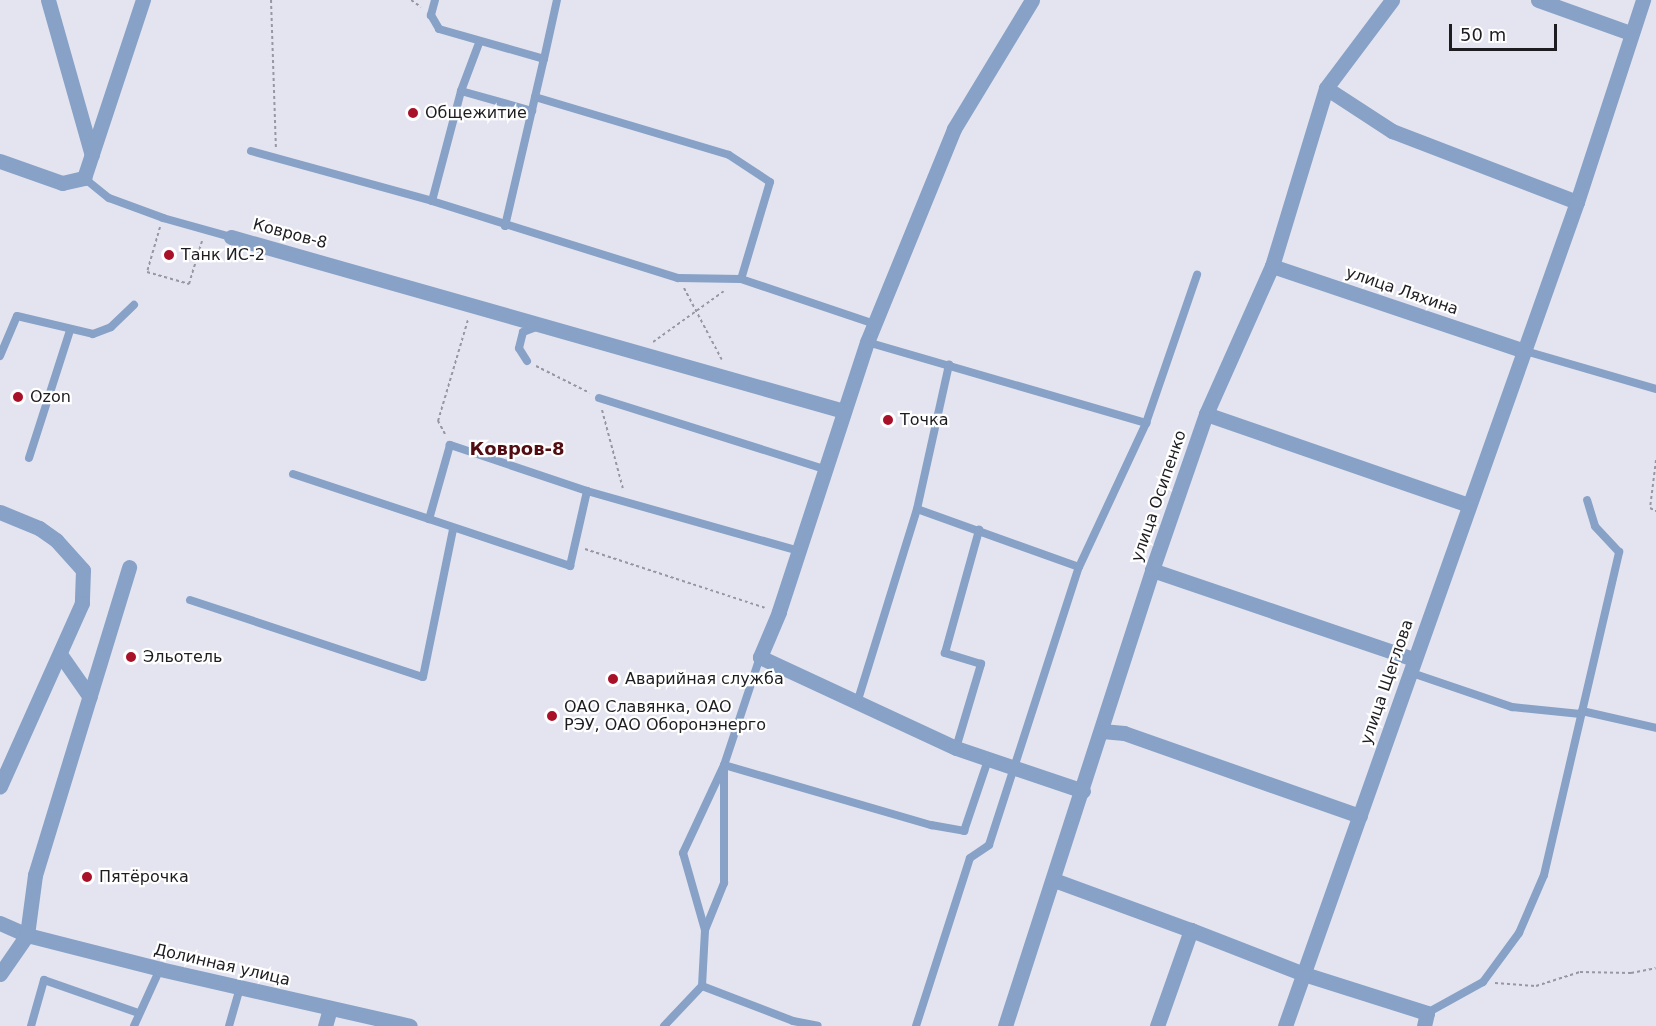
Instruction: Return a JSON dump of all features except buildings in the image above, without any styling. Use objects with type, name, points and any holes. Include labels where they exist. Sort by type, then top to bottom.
[{"type":"street","points":[[48,0],[92,155]]},
{"type":"street","points":[[0,161],[62,183],[84,177],[143,0]]},
{"type":"street","points":[[1032,0],[954,129],[867,342],[779,612],[760,657],[956,748],[1083,791]]},
{"type":"street","name":"улица Осипенко","points":[[1005,1026],[1083,791],[1152,570],[1206,414],[1272,266],[1326,88],[1392,0]]},
{"type":"street","points":[[1538,0],[1630,33]]},
{"type":"street","name":"улица Щеглова","points":[[1285,1026],[1469,505],[1521,350],[1576,202],[1630,33],[1643,0]]},
{"type":"street","points":[[1326,88],[1392,131],[1576,202]]},
{"type":"street","name":"Ковров-8","points":[[231,237],[844,411]]},
{"type":"street","name":"улица Ляхина","points":[[1272,266],[1521,350]]},
{"type":"street","points":[[1206,414],[1469,505]]},
{"type":"street","points":[[0,512],[39,528],[56,540],[83,570],[81,603],[0,786]]},
{"type":"street","points":[[0,974],[27,935],[36,875],[129,567]]},
{"type":"street","points":[[1152,570],[1411,666]]},
{"type":"street","points":[[60,654],[90,697]]},
{"type":"street","points":[[1102,731],[1124,734],[1360,816]]},
{"type":"street","points":[[1054,880],[1425,1019]]},
{"type":"street","name":"Долинная улица","points":[[0,923],[27,935],[160,969],[410,1026]]},
{"type":"street","points":[[1157,1026],[1191,930]]},
{"type":"street","points":[[325,1026],[330,1009]]},
{"type":"lane","points":[[435,0],[431,15],[439,29],[479,43],[544,58]]},
{"type":"lane","points":[[505,226],[557,0]]},
{"type":"lane","points":[[432,201],[461,91],[479,43]]},
{"type":"lane","points":[[461,91],[532,111]]},
{"type":"lane","points":[[535,97],[729,155],[770,182],[741,279]]},
{"type":"lane","points":[[251,151],[432,201],[505,226],[678,278],[741,279],[876,324]]},
{"type":"lane","points":[[84,177],[109,198],[163,218],[231,237]]},
{"type":"lane","points":[[916,1026],[970,858],[989,845],[1079,567],[1146,423],[1197,275]]},
{"type":"lane","points":[[0,356],[17,316],[69,330],[101,333],[134,305]]},
{"type":"lane","points":[[527,362],[519,348],[523,332],[541,325]]},
{"type":"lane","points":[[28,458],[69,330]]},
{"type":"lane","points":[[867,342],[1146,423]]},
{"type":"lane","points":[[1521,350],[1656,389]]},
{"type":"lane","points":[[857,703],[917,509],[949,365]]},
{"type":"lane","points":[[599,398],[824,469]]},
{"type":"lane","points":[[429,519],[450,445],[587,491],[799,550]]},
{"type":"lane","points":[[293,474],[429,519],[453,530],[570,567],[577,546],[587,491]]},
{"type":"lane","points":[[1425,1019],[1483,982],[1519,933],[1544,875],[1618,552],[1595,526],[1587,500]]},
{"type":"lane","points":[[917,509],[1079,567]]},
{"type":"lane","points":[[190,600],[423,677],[453,530]]},
{"type":"lane","points":[[956,748],[981,664],[945,653],[979,530]]},
{"type":"lane","points":[[664,1026],[702,986],[705,930],[683,853],[724,765],[760,657]]},
{"type":"lane","points":[[1411,666],[1512,707],[1581,712],[1656,728]]},
{"type":"lane","points":[[724,765],[931,825],[964,831],[988,760]]},
{"type":"lane","points":[[705,930],[724,884],[724,765]]},
{"type":"lane","points":[[134,1026],[160,969]]},
{"type":"lane","points":[[31,1026],[44,980],[138,1013]]},
{"type":"lane","points":[[702,986],[793,1021],[819,1026]]},
{"type":"lane","points":[[230,1026],[240,988]]},
{"type":"path","points":[[271,0],[277,158]]},
{"type":"path","points":[[163,218],[147,272],[189,285],[205,230]]},
{"type":"path","points":[[678,278],[698,309],[729,377]]},
{"type":"path","points":[[638,352],[741,279]]},
{"type":"path","points":[[450,445],[438,421],[472,305]]},
{"type":"path","points":[[527,362],[599,398],[626,500]]},
{"type":"path","points":[[1656,460],[1650,508],[1656,511]]},
{"type":"path","points":[[577,546],[779,612]]},
{"type":"path","points":[[1483,982],[1536,986],[1580,972],[1631,973],[1656,968]]},
{"type":"place","name":"Общежитие","points":[[413,113]]},
{"type":"place","name":"Танк ИС-2","points":[[169,255]]},
{"type":"place","name":"Ozon","points":[[18,397]]},
{"type":"place","name":"Точка","points":[[888,420]]},
{"type":"place","name":"Эльотель","points":[[131,657]]},
{"type":"place","name":"Аварийная служба","points":[[613,679]]},
{"type":"place","name":"ОАО Славянка, ОАО РЭУ, ОАО Оборонэнерго","points":[[552,716]]},
{"type":"place","name":"Пятёрочка","points":[[87,877]]},
{"type":"district","name":"Ковров-8","points":[[517,449]]}]
